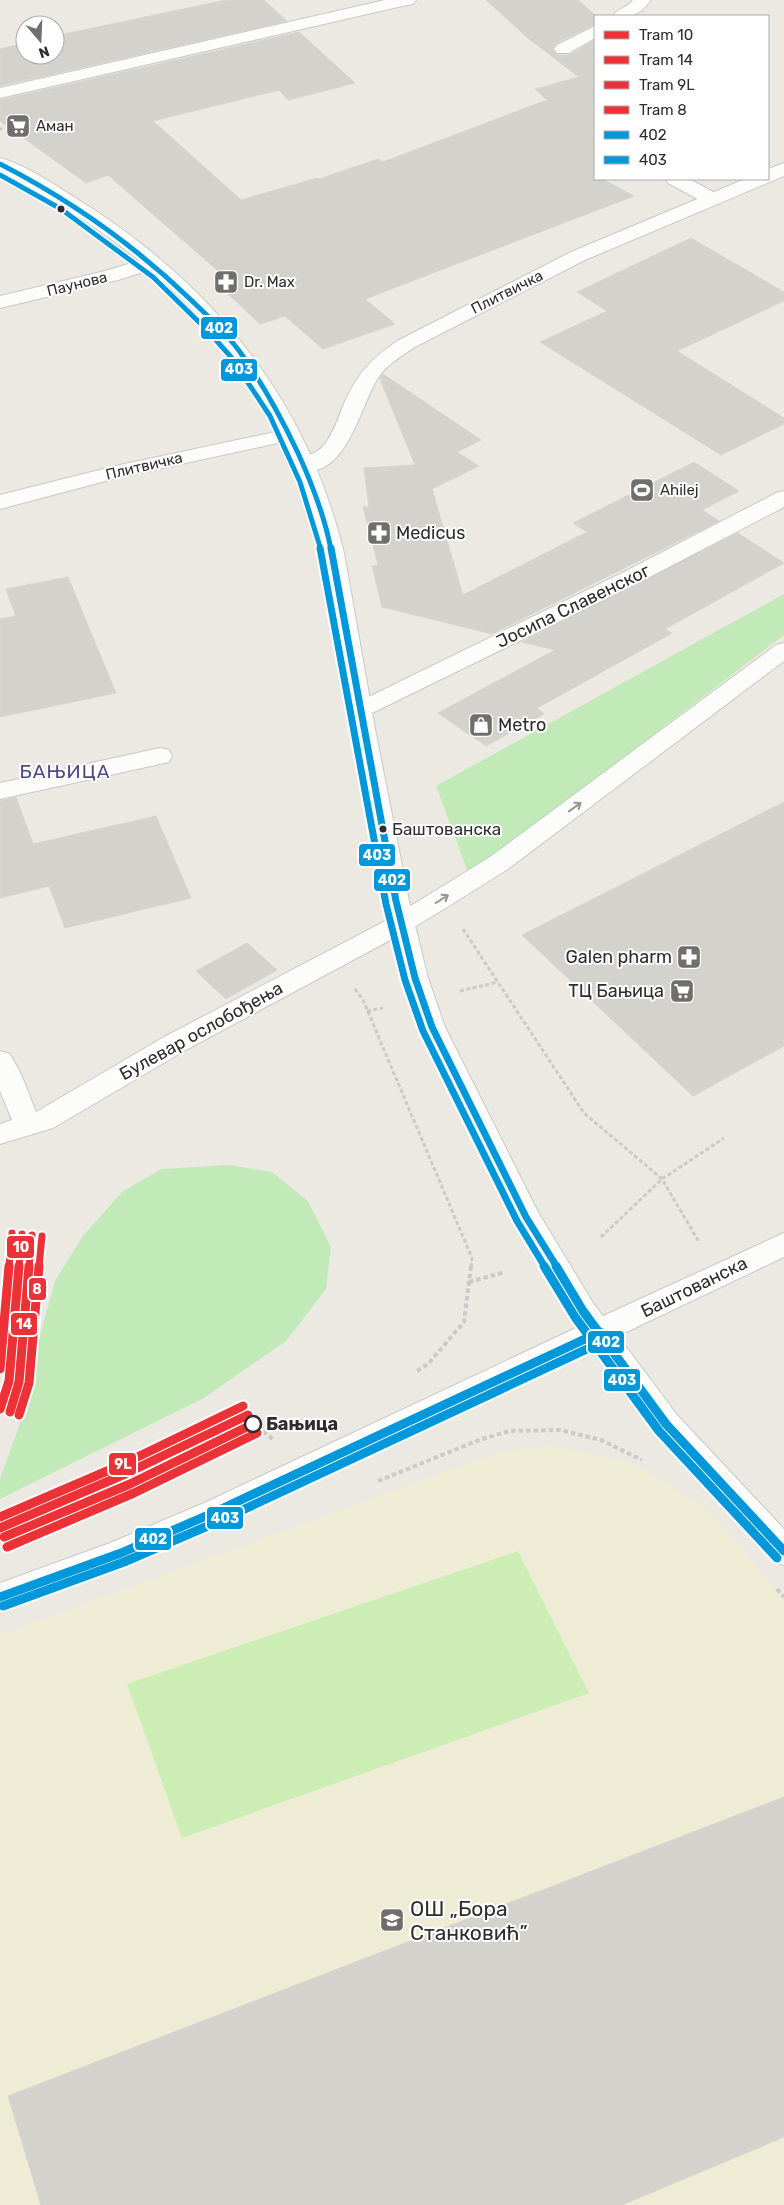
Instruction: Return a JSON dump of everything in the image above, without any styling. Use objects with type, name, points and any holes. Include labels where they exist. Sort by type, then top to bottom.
[{"type":"street","points":[[0,93],[407,0]]},
{"type":"street","points":[[623,15],[636,8],[642,0]]},
{"type":"street","points":[[563,49],[594,32]]},
{"type":"street","points":[[0,164],[41,184],[73,204],[152,264],[180,288],[240,352],[265,389],[305,464],[326,527],[335,565],[400,924],[421,1000],[432,1027],[535,1233],[583,1311],[666,1424],[784,1551]]},
{"type":"street","points":[[769,176],[784,168]]},
{"type":"street","points":[[677,180],[712,199]]},
{"type":"street","name":"Плитвичка","points":[[305,464],[316,462],[328,454],[370,373],[381,362],[406,344],[578,256],[758,180]]},
{"type":"street","name":"Паунова","points":[[0,302],[111,276],[152,264]]},
{"type":"street","name":"Плитвичка","points":[[0,502],[115,472],[289,435]]},
{"type":"street","name":"Јосипа Славенског","points":[[360,710],[632,577],[784,498]]},
{"type":"street","name":"Булевар ослобођења","points":[[0,1134],[43,1121],[174,1044],[400,924],[499,863],[784,650]]},
{"type":"street","points":[[0,791],[160,756]]},
{"type":"street","points":[[0,1061],[28,1126]]},
{"type":"street","name":"Баштованска","points":[[0,1597],[121,1553],[215,1512],[784,1244]]},
{"type":"path","points":[[0,128],[4,131],[0,133]]},
{"type":"path","points":[[461,925],[584,1113],[662,1178],[699,1243]]},
{"type":"path","points":[[455,992],[498,982]]},
{"type":"path","points":[[352,988],[358,991],[367,1011],[472,1258],[464,1322],[428,1364],[412,1373]]},
{"type":"path","points":[[367,1011],[391,1006]]},
{"type":"path","points":[[601,1237],[662,1178],[724,1138]]},
{"type":"path","points":[[469,1282],[505,1272]]},
{"type":"path","points":[[257,1427],[276,1442],[268,1445]]},
{"type":"path","points":[[372,1484],[479,1440],[509,1431],[560,1430],[601,1440],[645,1461]]},
{"type":"path","points":[[6,1538],[10,1556]]},
{"type":"path","points":[[5,1558],[18,1552]]},
{"type":"path","points":[[771,1583],[784,1597]]},
{"type":"shaded area","name":"ОШ „Бора Станковић”","points":[[548,1446],[631,1462],[706,1508],[784,1599],[784,2205],[0,2205],[0,1635],[503,1451]]},
{"type":"green space","points":[[784,594],[784,635],[469,875],[436,786]]},
{"type":"green space","points":[[229,1165],[272,1172],[308,1201],[331,1247],[326,1289],[286,1341],[204,1398],[0,1499],[0,1478],[27,1405],[36,1350],[55,1281],[82,1237],[122,1192],[161,1169]]},
{"type":"green space","points":[[518,1551],[589,1693],[182,1838],[127,1684]]},
{"type":"building","points":[[226,0],[264,0],[287,21],[0,86],[0,49],[15,45],[15,65],[65,65],[65,34]]},
{"type":"building","points":[[486,0],[578,0],[595,15],[594,24],[556,43],[552,49],[557,55],[569,55],[594,41],[594,180],[604,180],[634,196],[365,299],[395,324],[323,349],[285,316],[260,324],[214,281],[225,277],[108,175],[86,183],[0,121],[0,100],[299,32],[355,83],[288,100],[279,90],[153,121],[241,200],[319,179],[378,159],[383,162],[547,100],[535,89],[579,77],[529,39]]},
{"type":"building","points":[[691,238],[784,292],[784,301],[677,351],[784,418],[784,424],[721,455],[540,342],[607,311],[577,292]]},
{"type":"building","points":[[383,374],[481,440],[457,452],[479,466],[432,489],[463,595],[587,532],[573,523],[694,462],[739,491],[702,510],[719,521],[492,634],[382,607],[372,566],[378,565],[363,507],[369,507],[364,468],[415,465],[380,379]]},
{"type":"building","points":[[738,533],[784,563],[665,629],[672,633],[537,708],[544,714],[486,746],[438,713],[555,650],[522,642]]},
{"type":"building","points":[[68,577],[116,693],[0,717],[0,619],[16,616],[6,589]]},
{"type":"building","points":[[16,797],[33,844],[156,816],[191,898],[65,928],[49,886],[0,898],[0,801]]},
{"type":"building","name":"ТЦ Бањица","points":[[784,802],[784,1046],[693,1096],[522,935]]},
{"type":"building","points":[[247,943],[277,970],[226,999],[196,971]]},
{"type":"building","points":[[784,1797],[784,2137],[622,2205],[41,2205],[8,2096]]},
{"type":"tram line","name":"9L","points":[[0,1369],[12,1233]]},
{"type":"tram line","name":"10","points":[[0,1409],[9,1381],[22,1234]]},
{"type":"tram line","name":"14","points":[[10,1412],[19,1382],[32,1235]]},
{"type":"tram line","name":"8","points":[[19,1415],[29,1383],[42,1236]]},
{"type":"tram line","name":"9L","points":[[0,1517],[121,1465],[243,1406]]},
{"type":"tram line","name":"10","points":[[0,1528],[125,1474],[248,1415]]},
{"type":"tram line","name":"14","points":[[4,1537],[130,1484],[253,1424]]},
{"type":"tram line","name":"8","points":[[7,1547],[134,1493],[257,1433]]},
{"type":"transit line","name":"402","points":[[0,164],[33,181],[98,222],[160,270],[215,323],[239,351],[279,412],[309,478],[329,538],[396,901],[415,978],[432,1027],[526,1217],[583,1311],[666,1424],[784,1551]]},
{"type":"transit line","name":"403","points":[[0,175],[61,209],[92,230],[153,277],[207,330],[231,357],[270,416],[300,482],[319,541],[386,904],[405,980],[423,1031],[517,1221],[575,1317],[659,1431],[777,1558]]},
{"type":"transit line","name":"402","points":[[0,1597],[121,1553],[215,1512],[600,1332]]},
{"type":"transit line","name":"403","points":[[3,1606],[124,1562],[219,1521],[604,1341]]},
{"type":"place","name":"Аман","points":[[18,126]]},
{"type":"place","name":"Dr. Max","points":[[226,282]]},
{"type":"place","name":"Ahilej","points":[[642,490]]},
{"type":"place","name":"Medicus","points":[[379,533]]},
{"type":"place","name":"Metro","points":[[481,725]]},
{"type":"place","name":"Баштованска","points":[[383,829]]},
{"type":"place","name":"Galen pharm","points":[[689,957]]},
{"type":"place","name":"ТЦ Бањица","points":[[682,991]]},
{"type":"place","name":"Бањица","points":[[253,1424]]},
{"type":"place","name":"ОШ „Бора Станковић”","points":[[392,1920]]},
{"type":"district","name":"БАЊИЦА","points":[[65,771]]}]
